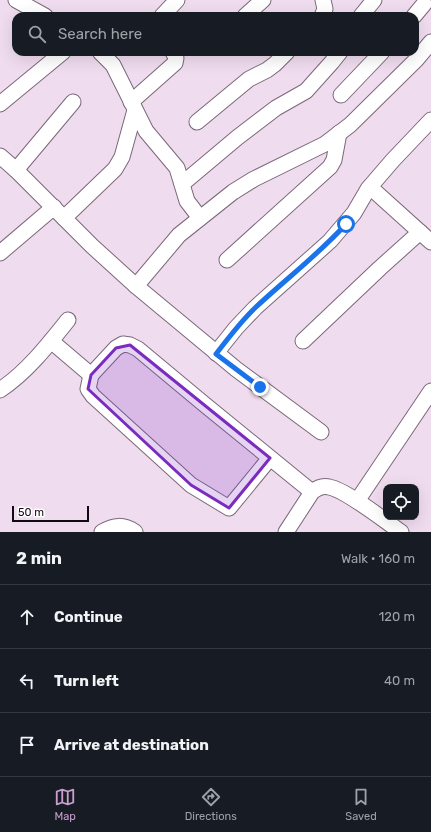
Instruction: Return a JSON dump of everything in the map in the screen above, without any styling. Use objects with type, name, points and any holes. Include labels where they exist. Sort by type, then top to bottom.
[{"type":"street","points":[[16,0],[34,4],[41,12]]},
{"type":"street","points":[[166,12],[177,0]]},
{"type":"street","points":[[250,12],[263,0]]},
{"type":"street","points":[[323,0],[325,9],[324,12]]},
{"type":"street","points":[[364,12],[374,0]]},
{"type":"street","points":[[136,286],[179,235],[233,192],[254,179],[325,144],[350,125],[416,60],[431,42]]},
{"type":"street","points":[[0,104],[58,56]]},
{"type":"street","points":[[104,56],[113,65],[146,131],[177,168],[187,201],[200,218]]},
{"type":"street","points":[[0,253],[59,213],[115,169],[122,157],[133,106],[175,63],[175,56]]},
{"type":"street","points":[[197,122],[249,79],[267,70],[283,56]]},
{"type":"street","points":[[182,184],[238,137],[276,108],[306,91],[337,56]]},
{"type":"street","points":[[341,95],[378,56]]},
{"type":"street","points":[[16,170],[73,102]]},
{"type":"street","points":[[216,354],[236,328],[255,308],[330,241],[354,213],[370,187],[392,160],[431,120]]},
{"type":"street","points":[[227,260],[330,168],[334,160],[339,133]]},
{"type":"street","points":[[0,156],[92,246],[136,286],[216,354],[321,432]]},
{"type":"street","points":[[304,341],[380,268],[428,239],[370,187]]},
{"type":"street","points":[[0,390],[22,372],[68,320]]},
{"type":"street","points":[[51,341],[91,376]]},
{"type":"street","points":[[270,458],[228,508],[191,486],[93,396],[88,389],[91,376],[116,348],[123,344],[130,345],[148,356],[204,404],[312,492]]},
{"type":"street","points":[[357,501],[431,391]]},
{"type":"street","points":[[286,532],[312,492],[318,487],[328,486],[357,501],[401,532]]},
{"type":"street","points":[[102,532],[119,525],[129,528],[135,532]]},
{"type":"highlighted area","points":[[130,345],[270,458],[229,508],[191,485],[88,389],[91,375],[116,348]]},
{"type":"route","points":[[260,387],[216,354],[236,328],[255,308],[330,241],[346,224]]}]
